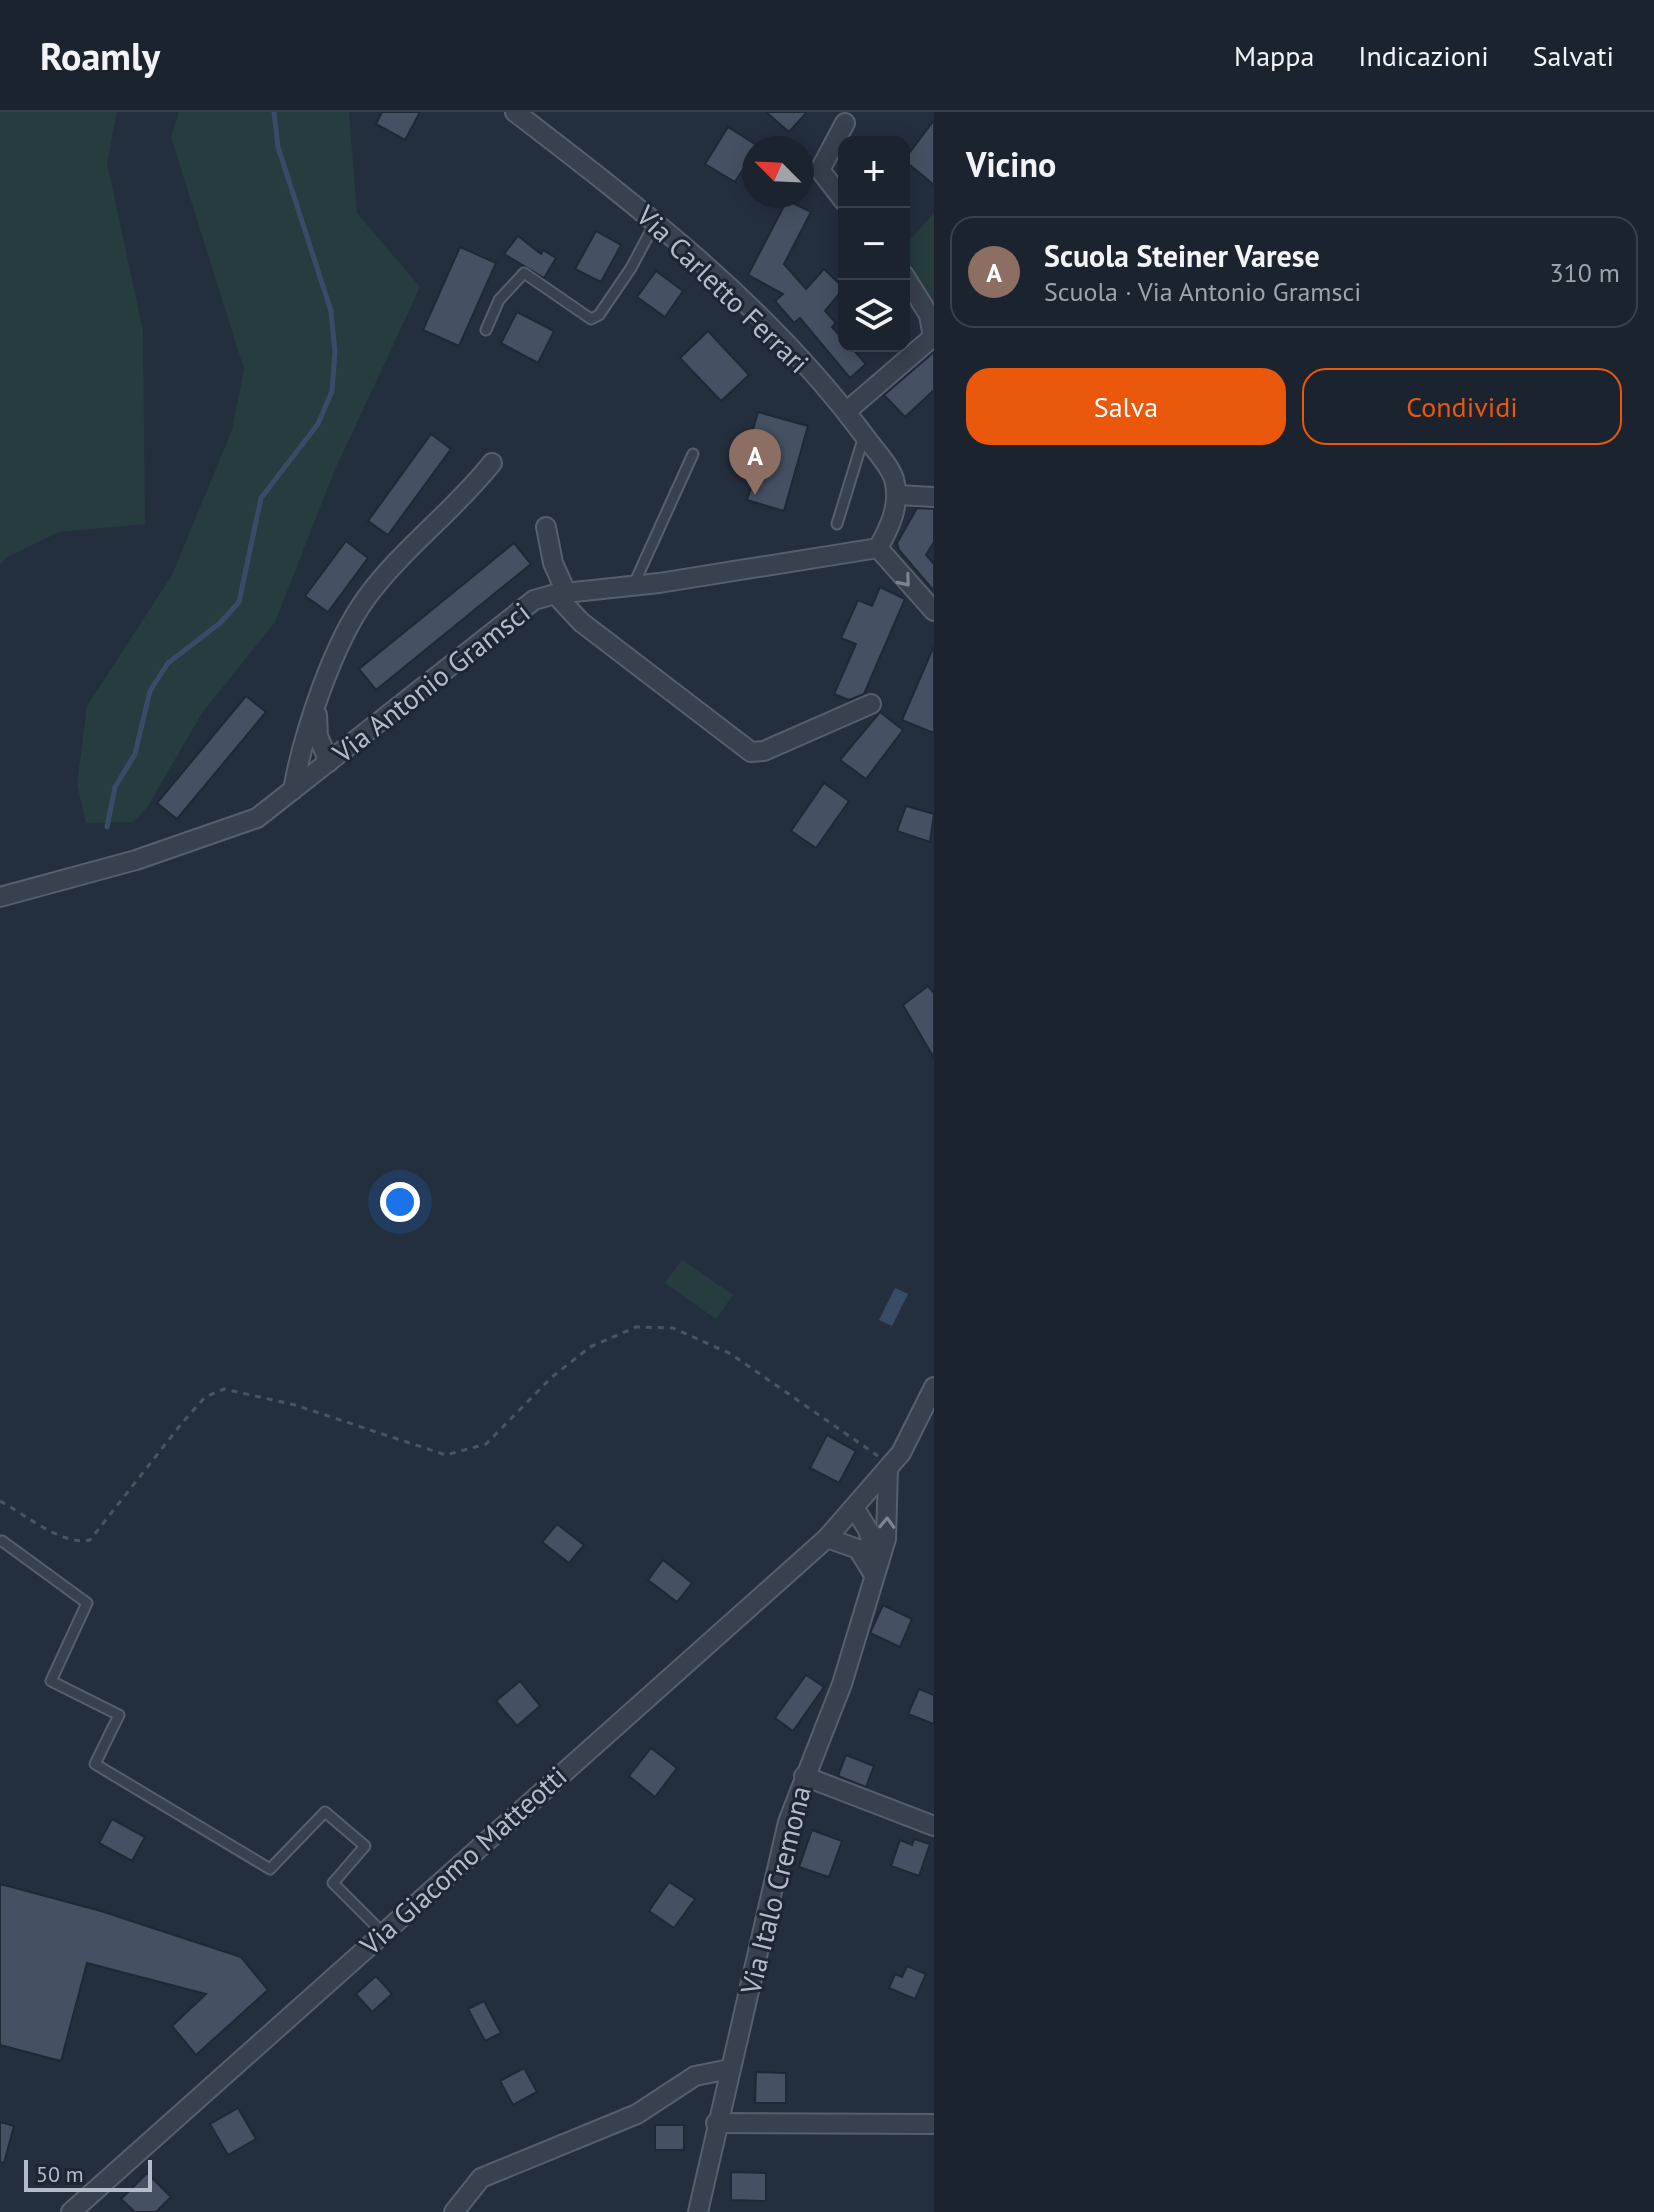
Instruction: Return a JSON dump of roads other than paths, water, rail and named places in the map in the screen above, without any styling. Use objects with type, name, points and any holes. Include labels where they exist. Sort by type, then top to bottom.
[{"type":"street","name":"Via Carletto Ferrari","points":[[515,112],[656,221],[767,324],[847,411],[893,475],[898,495]]},
{"type":"street","points":[[838,136],[845,123]]},
{"type":"street","points":[[838,136],[820,170],[838,193]]},
{"type":"street","points":[[847,411],[934,336],[929,315],[907,280]]},
{"type":"street","points":[[293,790],[301,743],[317,711],[331,666],[367,597],[492,463]]},
{"type":"street","points":[[934,497],[898,495],[878,548],[934,611]]},
{"type":"street","points":[[546,527],[561,593],[581,622],[751,752],[764,751],[871,704]]},
{"type":"street","name":"Via Antonio Gramsci","points":[[0,897],[136,860],[257,818],[534,600],[561,593],[878,548]]},
{"type":"street","points":[[317,711],[318,736],[329,762]]},
{"type":"street","name":"Via Giacomo Matteotti","points":[[71,2212],[827,1538],[855,1509],[883,1463],[901,1453],[934,1387]]},
{"type":"street","name":"Via Italo Cremona","points":[[698,2212],[716,2123],[788,1822],[842,1684],[886,1539],[883,1463]]},
{"type":"street","points":[[855,1509],[868,1530],[876,1568]]},
{"type":"street","points":[[827,1538],[858,1549],[876,1568]]},
{"type":"street","points":[[804,1776],[934,1826]]},
{"type":"street","points":[[454,2212],[481,2178],[637,2114],[695,2076],[730,2069]]},
{"type":"street","points":[[716,2123],[934,2124]]},
{"type":"lane","points":[[486,330],[499,300],[524,273],[591,319],[599,315],[639,256],[656,221]]},
{"type":"lane","points":[[837,524],[864,436]]},
{"type":"lane","points":[[634,584],[693,454]]},
{"type":"lane","points":[[2,1541],[87,1603],[51,1681],[119,1715],[95,1764],[270,1869],[325,1812],[365,1846],[333,1883],[382,1932]]},
{"type":"water","points":[[895,1288],[908,1294],[892,1326],[879,1320]]},
{"type":"waterway","points":[[107,827],[115,787],[135,754],[150,691],[168,663],[220,623],[239,602],[261,498],[318,424],[332,391],[335,352],[331,311],[278,147],[274,112]]},
{"type":"place","name":"Scuola Steiner Varese","points":[[755,495]]}]
